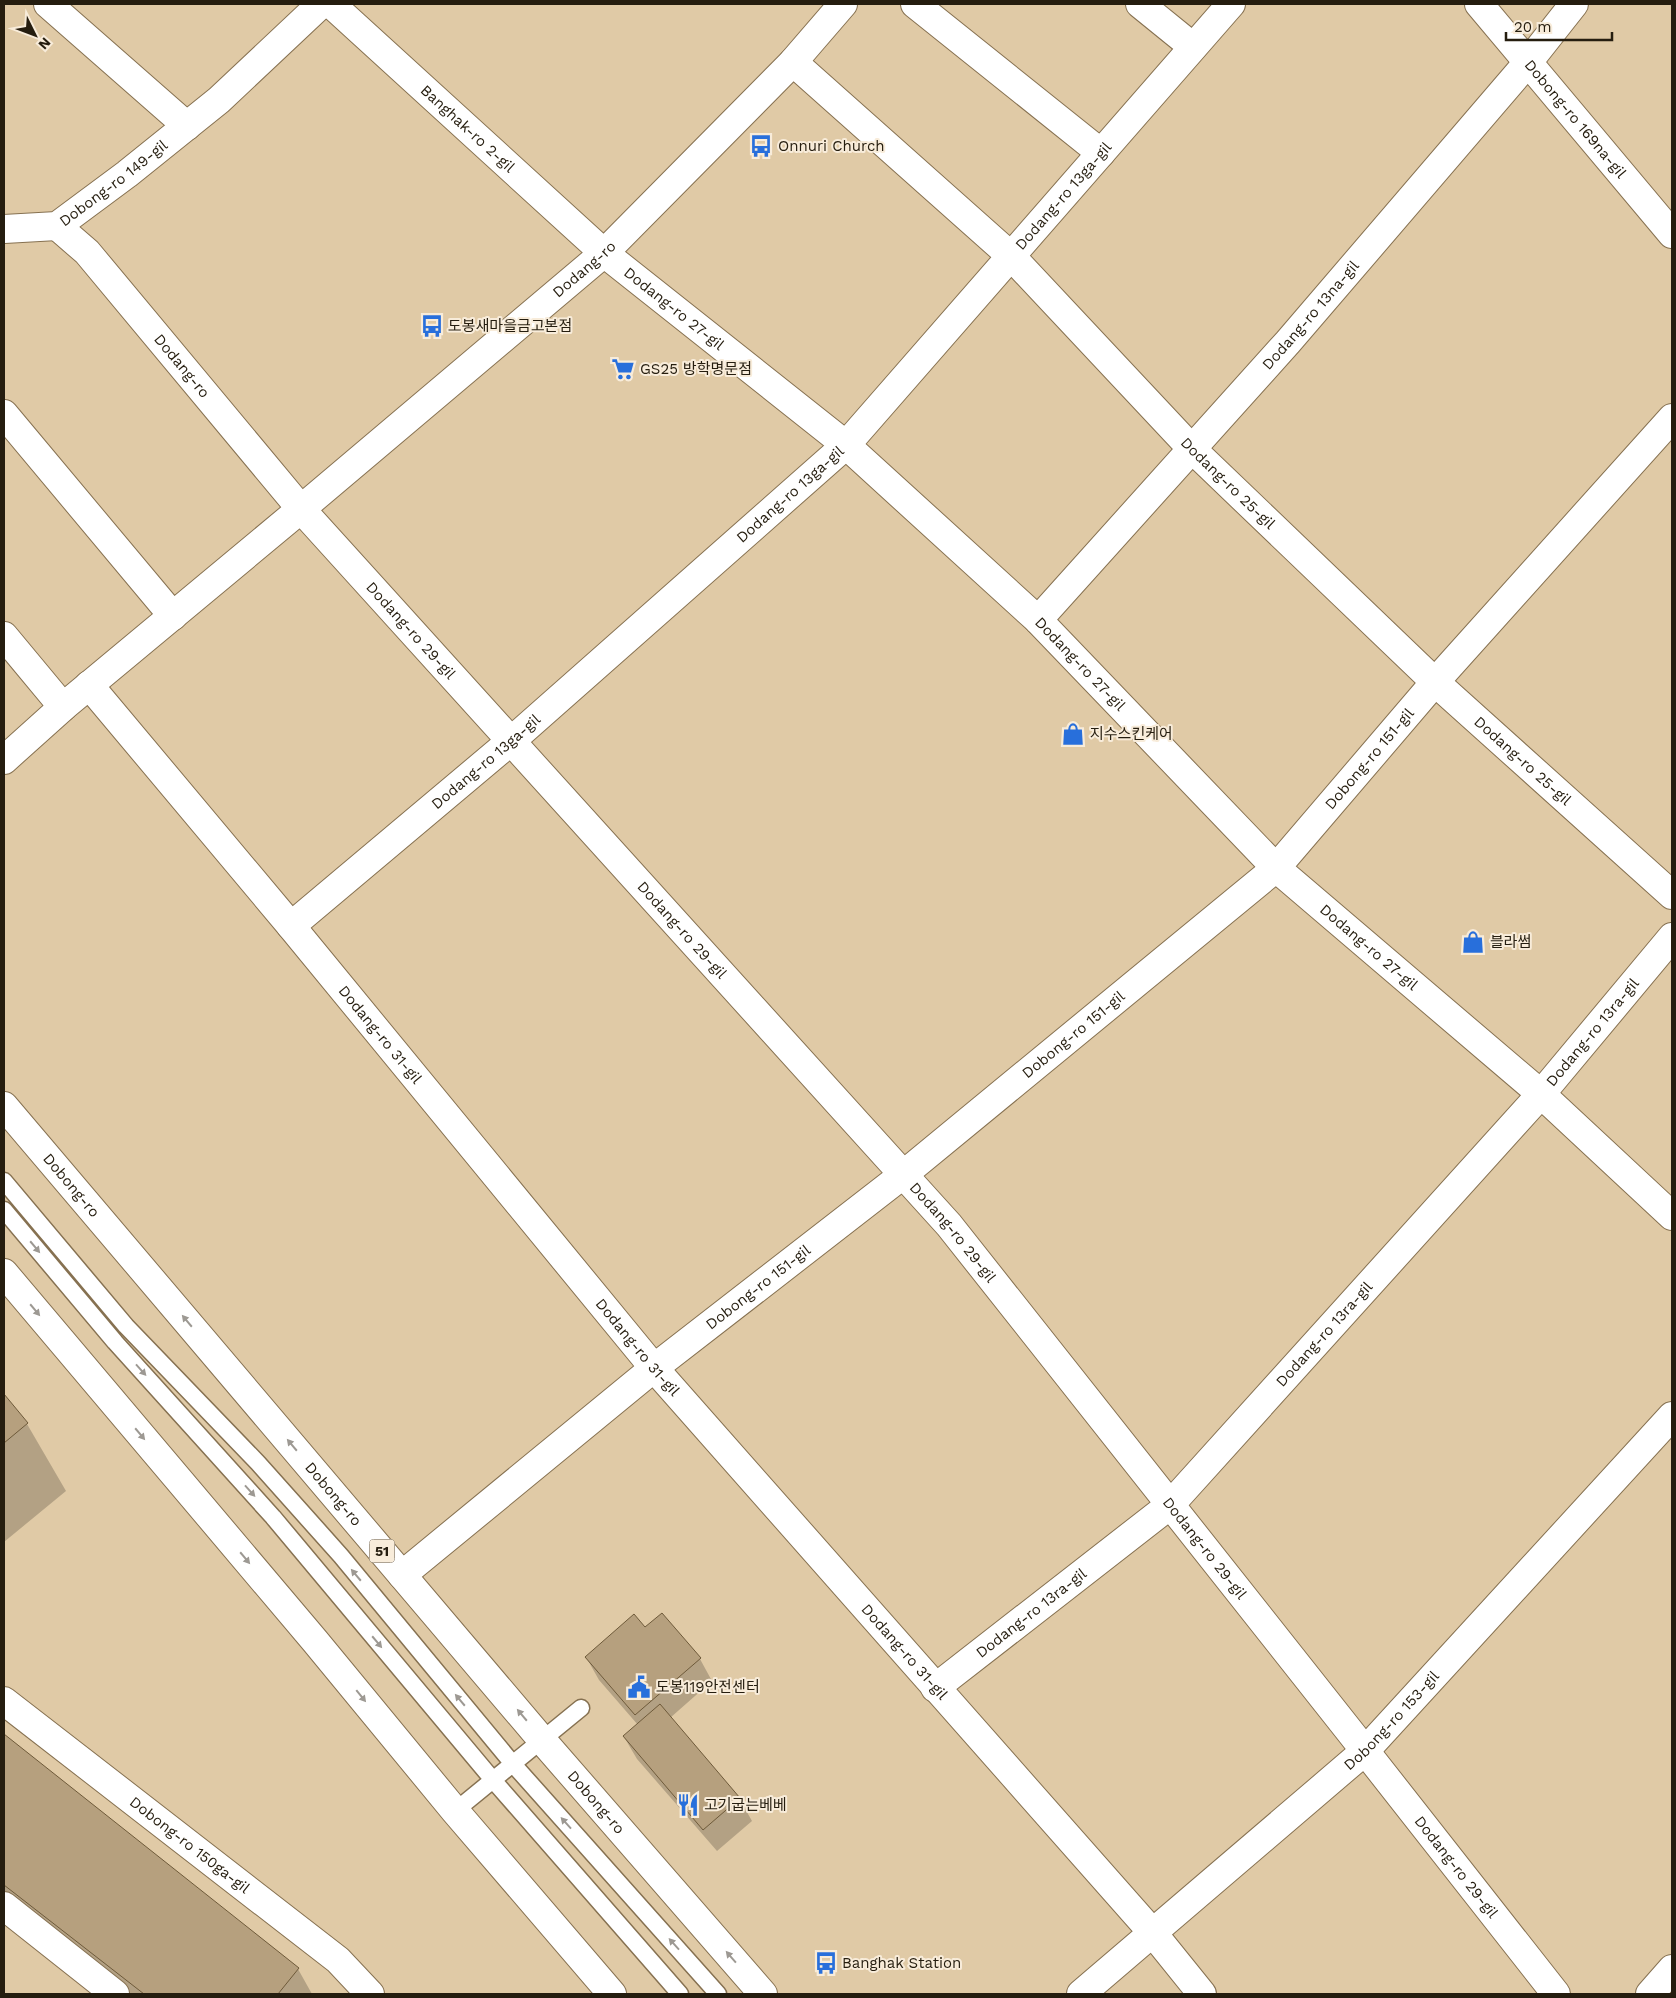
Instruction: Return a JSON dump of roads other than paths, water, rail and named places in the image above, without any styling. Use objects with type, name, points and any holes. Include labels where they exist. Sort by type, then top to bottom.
[{"type":"street","points":[[48,4],[187,126]]},
{"type":"street","name":"Dobong-ro 149-gil","points":[[4,229],[57,226],[127,174],[219,100],[321,4]]},
{"type":"street","name":"Banghak-ro 2-gil","points":[[331,4],[604,253]]},
{"type":"street","name":"Dodang-ro","points":[[4,760],[89,685],[604,253],[794,62],[843,4]]},
{"type":"street","points":[[915,4],[1101,153]]},
{"type":"street","points":[[1140,4],[1193,47]]},
{"type":"street","name":"Dodang-ro 13ga-gil","points":[[291,926],[511,741],[846,445],[1231,4]]},
{"type":"street","name":"Dobong-ro 169na-gil","points":[[1479,4],[1529,61],[1672,234]]},
{"type":"street","name":"Dodang-ro 13na-gil","points":[[1038,620],[1288,342],[1529,61],[1574,4]]},
{"type":"street","name":"Dodang-ro 25-gil","points":[[794,62],[1011,256],[1192,449],[1435,682],[1672,894]]},
{"type":"street","name":"Dodang-ro","points":[[57,226],[87,252],[301,509]]},
{"type":"street","name":"Dodang-ro 27-gil","points":[[604,253],[846,445],[1038,620],[1276,868],[1541,1094],[1672,1216]]},
{"type":"street","points":[[4,414],[172,616]]},
{"type":"street","name":"Dobong-ro 151-gil","points":[[402,1575],[654,1368],[904,1174],[1276,868],[1435,682],[1672,418]]},
{"type":"street","name":"Dodang-ro 29-gil","points":[[301,509],[949,1225],[1556,1994]]},
{"type":"street","points":[[4,636],[63,707]]},
{"type":"street","name":"Dodang-ro 31-gil","points":[[89,685],[291,926],[654,1368],[1152,1932],[1202,1994]]},
{"type":"street","name":"Dodang-ro 13ra-gil","points":[[935,1688],[1170,1504],[1541,1094],[1672,937]]},
{"type":"street","name":"Dobong-ro","points":[[4,1106],[542,1740],[763,1994]]},
{"type":"street","points":[[4,1273],[315,1640],[455,1811],[612,1994]]},
{"type":"street","name":"Dobong-ro 153-gil","points":[[1081,1994],[1365,1751],[1672,1416]]},
{"type":"street","name":"Dobong-ro 150ga-gil","points":[[4,1701],[338,1960],[370,1994]]},
{"type":"street","points":[[4,1906],[115,1994]]},
{"type":"street","points":[[1650,1994],[1672,1969]]},
{"type":"lane","points":[[4,1181],[126,1326],[258,1463],[341,1556],[513,1764],[718,1994]]},
{"type":"lane","points":[[4,1210],[116,1342],[273,1517],[493,1780],[680,1994]]},
{"type":"lane","points":[[455,1811],[581,1708]]},
{"type":"place","name":"Onnuri Church","points":[[761,146]]},
{"type":"place","name":"도봉새마을금고본점","points":[[432,326]]},
{"type":"place","name":"GS25 방학명문점","points":[[623,369]]},
{"type":"place","name":"지수스킨케어","points":[[1073,734]]},
{"type":"place","name":"블라썸","points":[[1473,942]]},
{"type":"place","name":"도봉119안전센터","points":[[639,1687]]},
{"type":"place","name":"고기굽는베베","points":[[688,1805]]},
{"type":"place","name":"Banghak Station","points":[[826,1963]]}]
